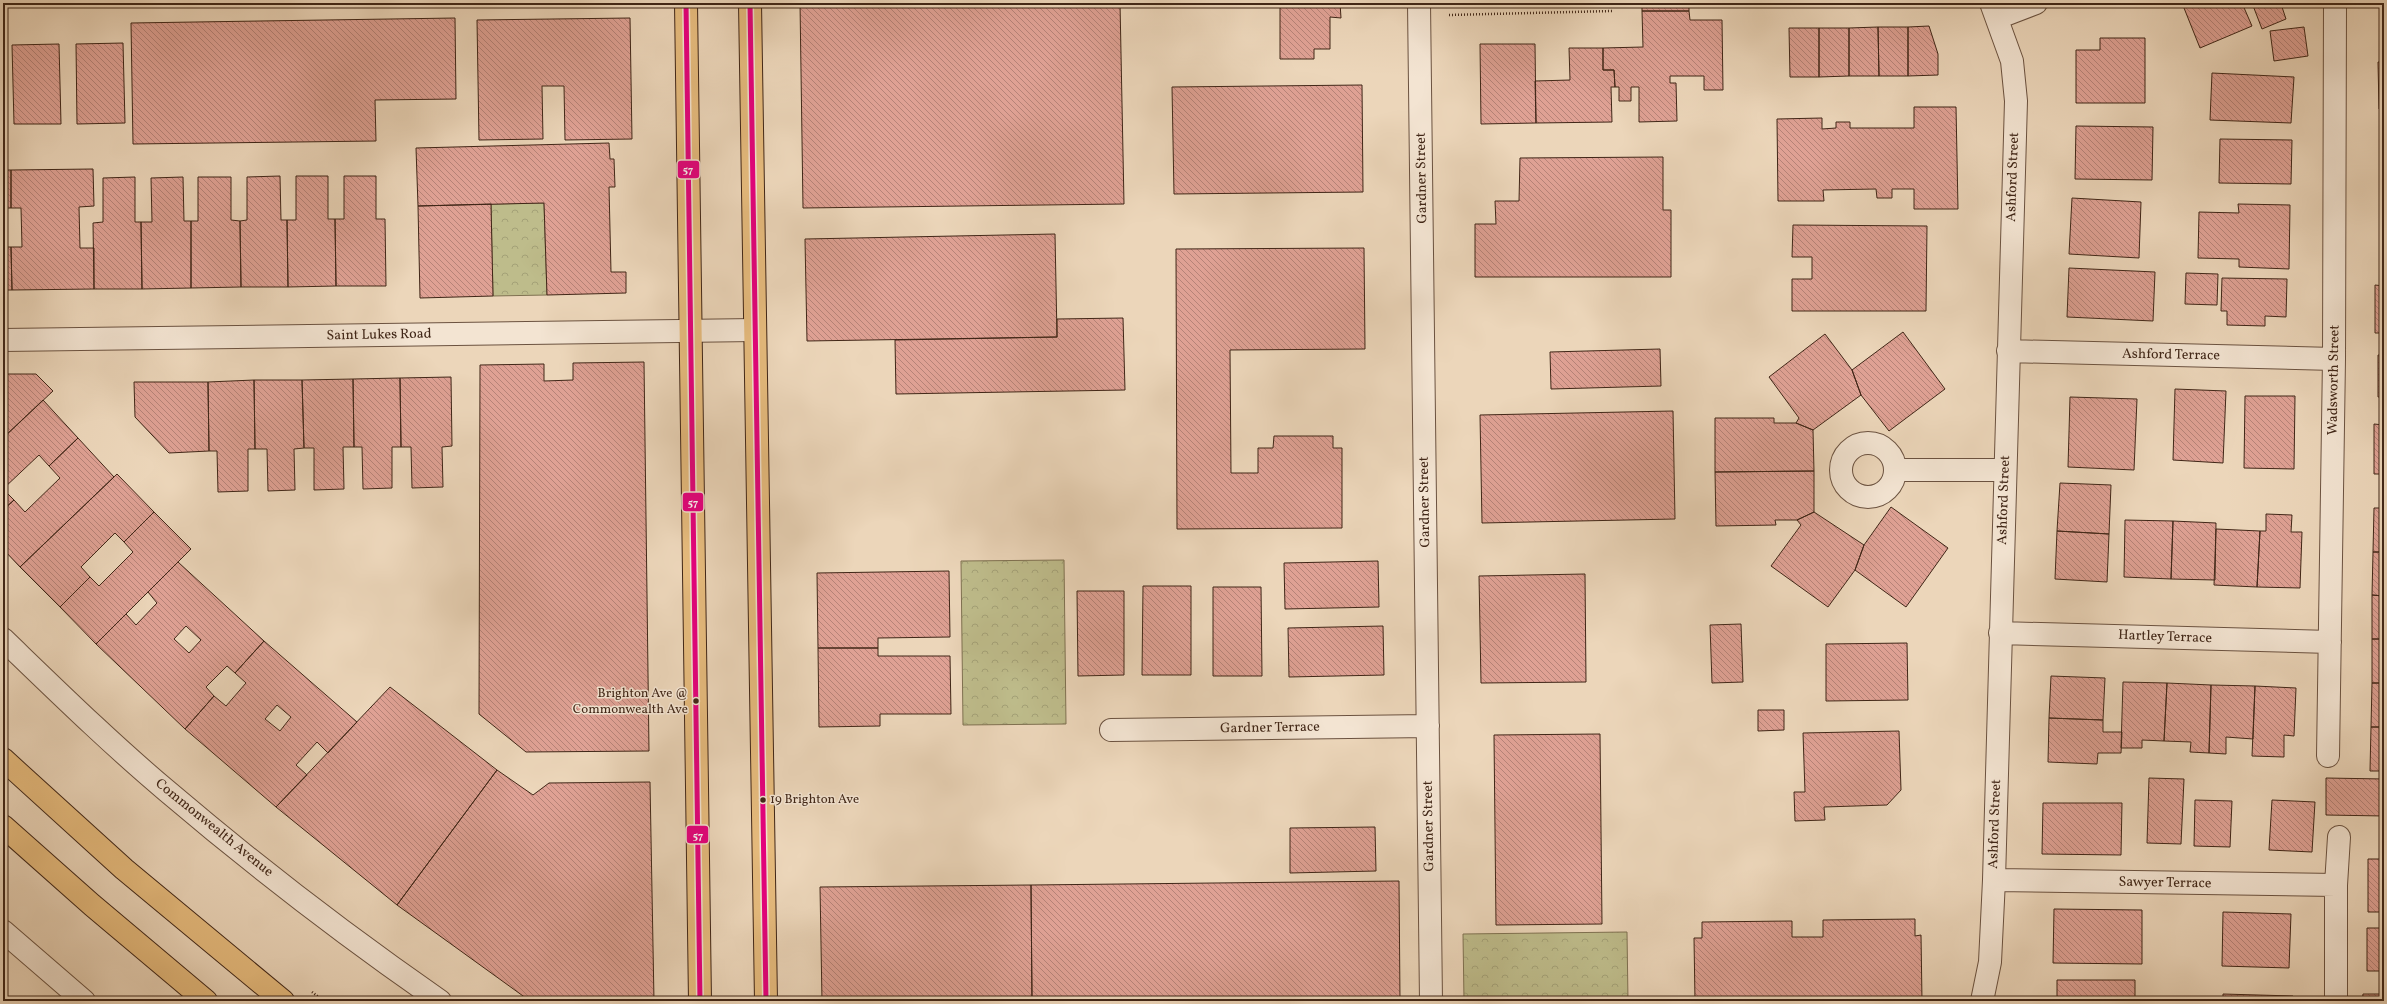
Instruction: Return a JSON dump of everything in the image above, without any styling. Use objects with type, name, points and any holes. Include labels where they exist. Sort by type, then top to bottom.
[{"type":"main road","points":[[686,3],[700,1001]]},
{"type":"main road","points":[[750,3],[766,1001]]},
{"type":"main road","points":[[3,759],[124,869],[283,1001]]},
{"type":"main road","points":[[3,826],[92,905],[206,1001]]},
{"type":"street","name":"Gardner Street","points":[[1419,3],[1431,1001]]},
{"type":"street","points":[[1994,11],[2036,3]]},
{"type":"street","name":"Wadsworth Street","points":[[2328,756],[2334,359],[2336,3]]},
{"type":"street","name":"Ashford Street","points":[[1982,1001],[1990,962],[1994,880],[2015,81],[2012,61],[1994,11]]},
{"type":"street","name":"Saint Lukes Road","points":[[3,340],[755,330]]},
{"type":"street","name":"Ashford Terrace","points":[[2008,351],[2334,359]]},
{"type":"street","points":[[1895,470],[2005,470]]},
{"type":"street","name":"Hartley Terrace","points":[[2000,633],[2330,642]]},
{"type":"street","name":"Commonwealth Avenue","points":[[3,639],[82,716],[167,791],[340,928],[440,1001]]},
{"type":"street","name":"Gardner Terrace","points":[[1112,730],[1428,726]]},
{"type":"street","points":[[2336,1001],[2336,885],[2339,837]]},
{"type":"street","name":"Sawyer Terrace","points":[[1994,880],[2336,885]]},
{"type":"street","points":[[3,931],[84,1001]]},
{"type":"path","points":[[1446,15],[1612,11]]},
{"type":"green space","points":[[544,203],[547,295],[493,296],[491,204]]},
{"type":"green space","points":[[1064,560],[1066,724],[963,725],[961,561]]},
{"type":"green space","points":[[1627,932],[1628,1001],[1464,1001],[1463,934]]},
{"type":"building","points":[[800,3],[1120,3],[1124,204],[803,208]]},
{"type":"building","points":[[1280,3],[1340,3],[1341,18],[1330,17],[1330,49],[1314,49],[1314,59],[1280,59]]},
{"type":"building","points":[[1642,3],[1689,3],[1689,11],[1642,11]]},
{"type":"building","points":[[2182,3],[2242,3],[2252,26],[2200,48]]},
{"type":"building","points":[[2252,3],[2292,3],[2282,7],[2286,19],[2262,29]]},
{"type":"building","points":[[2384,3],[2384,32],[2383,32]]},
{"type":"building","points":[[1642,11],[1689,11],[1690,20],[1722,20],[1723,90],[1704,90],[1704,76],[1670,76],[1670,83],[1676,83],[1677,121],[1639,122],[1639,87],[1631,87],[1631,101],[1619,101],[1619,87],[1615,87],[1614,70],[1603,70],[1603,48],[1643,47]]},
{"type":"building","points":[[455,18],[456,99],[375,100],[376,141],[133,144],[131,23]]},
{"type":"building","points":[[630,18],[632,139],[565,140],[564,86],[542,86],[543,139],[479,140],[477,20]]},
{"type":"building","points":[[1929,26],[1938,54],[1938,75],[1908,76],[1908,27]]},
{"type":"building","points":[[1878,27],[1879,76],[1849,76],[1849,28]]},
{"type":"building","points":[[1878,27],[1908,27],[1908,76],[1879,76]]},
{"type":"building","points":[[2304,27],[2308,56],[2274,61],[2270,31]]},
{"type":"building","points":[[1789,28],[1819,28],[1819,77],[1790,77]]},
{"type":"building","points":[[1819,28],[1849,28],[1849,76],[1819,77]]},
{"type":"building","points":[[2100,38],[2145,38],[2145,103],[2076,103],[2076,50],[2100,50]]},
{"type":"building","points":[[123,43],[125,123],[77,124],[76,44]]},
{"type":"building","points":[[59,44],[61,124],[14,124],[12,45]]},
{"type":"building","points":[[1480,44],[1535,44],[1536,123],[1481,124]]},
{"type":"building","points":[[1569,48],[1603,48],[1603,70],[1614,70],[1615,87],[1611,87],[1612,122],[1536,123],[1535,81],[1570,80]]},
{"type":"building","points":[[2378,62],[2384,62],[2384,109],[2379,109]]},
{"type":"building","points":[[2212,73],[2294,77],[2291,123],[2210,120]]},
{"type":"building","points":[[1362,85],[1363,192],[1174,194],[1172,87]]},
{"type":"building","points":[[1914,107],[1956,107],[1958,209],[1914,209],[1914,189],[1892,189],[1892,198],[1877,198],[1876,189],[1823,190],[1824,201],[1778,201],[1777,119],[1822,118],[1822,129],[1836,128],[1836,122],[1850,122],[1850,128],[1914,128]]},
{"type":"building","points":[[2380,120],[2384,120],[2384,189],[2381,189]]},
{"type":"building","points":[[2076,126],[2153,127],[2152,180],[2075,179]]},
{"type":"building","points":[[2220,139],[2292,140],[2291,184],[2219,183]]},
{"type":"building","points":[[609,143],[610,159],[614,159],[615,187],[609,187],[611,272],[626,272],[626,293],[547,295],[544,203],[418,206],[416,148]]},
{"type":"building","points":[[1663,157],[1663,210],[1671,210],[1671,277],[1475,277],[1475,224],[1496,224],[1495,201],[1519,201],[1520,158]]},
{"type":"building","points":[[93,169],[94,206],[79,207],[80,248],[94,248],[94,289],[12,290],[11,247],[22,247],[21,208],[11,208],[11,170]]},
{"type":"building","points":[[3,170],[11,170],[11,208],[3,208]]},
{"type":"building","points":[[280,176],[281,220],[287,220],[288,287],[241,287],[240,221],[247,220],[247,177]]},
{"type":"building","points":[[296,176],[328,176],[328,219],[335,219],[336,286],[288,287],[287,220],[296,220]]},
{"type":"building","points":[[344,176],[376,176],[376,219],[385,219],[386,286],[336,286],[335,219],[344,219]]},
{"type":"building","points":[[135,177],[135,222],[141,222],[142,289],[94,289],[93,223],[103,222],[103,178]]},
{"type":"building","points":[[183,177],[184,221],[191,221],[191,288],[142,289],[141,222],[152,222],[151,178]]},
{"type":"building","points":[[198,177],[231,177],[231,220],[240,221],[241,287],[191,288],[191,221],[198,221]]},
{"type":"building","points":[[2072,198],[2141,202],[2139,258],[2069,254]]},
{"type":"building","points":[[491,204],[493,296],[420,298],[418,206]]},
{"type":"building","points":[[2238,204],[2290,205],[2289,269],[2239,267],[2239,259],[2198,258],[2199,212],[2239,213]]},
{"type":"building","points":[[1793,225],[1927,226],[1926,311],[1792,311],[1792,279],[1812,279],[1812,257],[1792,257]]},
{"type":"building","points":[[1055,234],[1057,337],[807,341],[805,239]]},
{"type":"building","points":[[3,247],[11,247],[12,290],[3,290]]},
{"type":"building","points":[[1364,248],[1365,349],[1230,350],[1231,473],[1258,473],[1258,448],[1273,448],[1274,436],[1333,436],[1333,448],[1342,448],[1342,528],[1177,529],[1176,249]]},
{"type":"building","points":[[2069,268],[2155,272],[2153,321],[2067,317]]},
{"type":"building","points":[[2186,273],[2218,274],[2217,305],[2185,304]]},
{"type":"building","points":[[2222,278],[2287,279],[2286,317],[2265,316],[2265,326],[2227,325],[2227,311],[2221,311]]},
{"type":"building","points":[[2375,285],[2384,286],[2384,333],[2375,333]]},
{"type":"building","points":[[1123,318],[1125,390],[896,394],[895,340],[1057,337],[1057,319]]},
{"type":"building","points":[[1903,332],[1945,389],[1889,431],[1861,395],[1852,370]]},
{"type":"building","points":[[1825,334],[1852,370],[1861,395],[1813,430],[1796,423],[1799,418],[1769,377]]},
{"type":"building","points":[[1660,349],[1661,386],[1551,389],[1550,352]]},
{"type":"building","points":[[2378,355],[2384,355],[2384,397],[2378,397]]},
{"type":"building","points":[[644,362],[649,751],[526,752],[479,714],[480,365],[544,364],[544,381],[573,380],[573,363]]},
{"type":"building","points":[[3,374],[36,374],[53,391],[3,438]]},
{"type":"building","points":[[451,377],[452,446],[442,447],[443,487],[412,488],[411,447],[401,447],[400,378]]},
{"type":"building","points":[[400,378],[401,447],[392,447],[392,488],[363,489],[362,447],[354,447],[353,379]]},
{"type":"building","points":[[353,379],[354,447],[343,447],[344,489],[314,490],[314,448],[304,448],[302,380]]},
{"type":"building","points":[[254,380],[255,449],[248,449],[248,491],[218,492],[217,451],[209,451],[208,382]]},
{"type":"building","points":[[254,380],[302,380],[304,448],[294,449],[295,490],[268,491],[267,449],[255,449]]},
{"type":"building","points":[[134,382],[208,382],[209,451],[169,453],[135,417]]},
{"type":"building","points":[[2175,389],[2226,391],[2223,463],[2173,460]]},
{"type":"building","points":[[2245,396],[2295,396],[2294,469],[2244,468]]},
{"type":"building","points":[[2070,397],[2137,399],[2134,470],[2068,467]]},
{"type":"building","points":[[43,400],[78,438],[49,466],[39,455],[3,489],[3,438]]},
{"type":"building","points":[[1673,411],[1675,519],[1482,523],[1480,415]]},
{"type":"building","points":[[1715,418],[1774,418],[1774,423],[1796,423],[1813,430],[1814,471],[1715,472]]},
{"type":"building","points":[[2374,424],[2384,425],[2384,474],[2374,474]]},
{"type":"building","points":[[78,438],[114,477],[20,567],[3,549],[3,510],[14,500],[25,512],[60,478],[49,466]]},
{"type":"building","points":[[1814,471],[1814,512],[1797,520],[1775,520],[1776,525],[1716,526],[1715,472]]},
{"type":"building","points":[[117,474],[154,512],[124,542],[115,533],[81,567],[90,577],[60,607],[20,567]]},
{"type":"building","points":[[2060,483],[2111,485],[2109,534],[2057,531]]},
{"type":"building","points":[[3,489],[14,500],[3,510]]},
{"type":"building","points":[[1891,507],[1948,548],[1906,607],[1855,570],[1864,545]]},
{"type":"building","points":[[2374,508],[2384,508],[2384,552],[2373,552]]},
{"type":"building","points":[[154,512],[191,549],[96,644],[60,607],[90,577],[99,586],[133,552],[124,542]]},
{"type":"building","points":[[1814,512],[1864,545],[1855,570],[1828,607],[1771,566],[1801,525],[1797,520]]},
{"type":"building","points":[[2266,514],[2292,515],[2291,532],[2302,532],[2300,588],[2257,587],[2260,531],[2266,531]]},
{"type":"building","points":[[2125,520],[2173,521],[2171,579],[2124,577]]},
{"type":"building","points":[[2173,521],[2216,523],[2215,580],[2171,579]]},
{"type":"building","points":[[2216,529],[2260,531],[2257,587],[2214,585]]},
{"type":"building","points":[[2057,531],[2109,534],[2107,582],[2055,579]]},
{"type":"building","points":[[2373,552],[2384,552],[2384,596],[2372,595]]},
{"type":"building","points":[[1378,561],[1379,607],[1285,609],[1284,563]]},
{"type":"building","points":[[178,562],[264,641],[235,673],[227,666],[206,687],[214,696],[185,729],[96,644],[126,614],[136,625],[157,603],[148,592]],"holes":[[[186,626],[201,640],[189,653],[174,639]]]},
{"type":"building","points":[[949,571],[950,637],[878,638],[878,648],[818,648],[817,573]]},
{"type":"building","points":[[1585,574],[1586,682],[1481,683],[1479,576]]},
{"type":"building","points":[[1143,586],[1191,586],[1191,675],[1142,675]]},
{"type":"building","points":[[1213,587],[1261,587],[1262,676],[1213,676]]},
{"type":"building","points":[[1077,591],[1124,591],[1124,675],[1078,676]]},
{"type":"building","points":[[2372,595],[2384,596],[2384,639],[2372,639]]},
{"type":"building","points":[[1741,624],[1743,682],[1712,683],[1710,625]]},
{"type":"building","points":[[1383,626],[1384,675],[1289,677],[1288,628]]},
{"type":"building","points":[[2372,639],[2384,639],[2384,683],[2372,683]]},
{"type":"building","points":[[264,641],[357,722],[328,753],[317,742],[296,765],[307,775],[276,807],[185,729],[214,696],[226,706],[246,683],[235,673]],"holes":[[[277,705],[291,717],[280,731],[265,719]]]},
{"type":"building","points":[[1907,643],[1908,700],[1826,701],[1826,644]]},
{"type":"building","points":[[818,648],[878,648],[878,656],[950,656],[951,714],[880,714],[880,726],[819,727]]},
{"type":"building","points":[[2051,676],[2105,678],[2103,720],[2049,718]]},
{"type":"building","points":[[2123,682],[2167,683],[2164,741],[2142,740],[2142,748],[2121,748]]},
{"type":"building","points":[[2167,683],[2211,685],[2209,753],[2190,752],[2191,742],[2164,741]]},
{"type":"building","points":[[2372,683],[2384,683],[2384,727],[2371,727]]},
{"type":"building","points":[[2211,685],[2255,686],[2253,739],[2226,737],[2226,754],[2209,753]]},
{"type":"building","points":[[2255,686],[2296,688],[2294,736],[2284,735],[2284,757],[2252,756]]},
{"type":"building","points":[[390,687],[497,770],[397,905],[276,807]]},
{"type":"building","points":[[1758,710],[1784,710],[1784,730],[1758,731]]},
{"type":"building","points":[[2049,718],[2103,720],[2103,732],[2122,732],[2121,753],[2098,753],[2097,764],[2048,762]]},
{"type":"building","points":[[2371,727],[2384,727],[2384,771],[2370,771]]},
{"type":"building","points":[[1899,731],[1901,790],[1887,805],[1824,807],[1825,820],[1795,821],[1794,792],[1805,792],[1803,733]]},
{"type":"building","points":[[1600,734],[1602,924],[1496,925],[1494,735]]},
{"type":"building","points":[[497,770],[533,795],[549,783],[650,782],[654,1001],[530,1001],[397,905]]},
{"type":"building","points":[[2149,778],[2184,779],[2181,844],[2147,843]]},
{"type":"building","points":[[2326,778],[2384,779],[2384,816],[2326,815]]},
{"type":"building","points":[[2195,800],[2232,801],[2230,847],[2194,846]]},
{"type":"building","points":[[2272,800],[2315,802],[2312,852],[2269,850]]},
{"type":"building","points":[[2043,803],[2122,803],[2121,855],[2042,854]]},
{"type":"building","points":[[1375,827],[1376,871],[1290,873],[1290,828]]},
{"type":"building","points":[[2368,859],[2384,859],[2384,912],[2368,912]]},
{"type":"building","points":[[1399,881],[1400,1001],[1032,1001],[1031,885]]},
{"type":"building","points":[[1031,885],[1032,1001],[822,1001],[820,887]]},
{"type":"building","points":[[2054,909],[2142,910],[2142,964],[2053,963]]},
{"type":"building","points":[[2223,912],[2291,914],[2289,968],[2222,966]]},
{"type":"building","points":[[1915,919],[1915,936],[1921,935],[1922,1001],[1695,1001],[1694,938],[1702,938],[1702,922],[1792,921],[1792,937],[1823,937],[1823,920]]},
{"type":"building","points":[[2367,928],[2384,928],[2384,971],[2367,971]]},
{"type":"building","points":[[2057,980],[2135,980],[2135,1001],[2057,1001]]},
{"type":"building","points":[[2223,994],[2293,996],[2293,1001],[2223,1001]]},
{"type":"building","points":[[2363,994],[2384,994],[2384,1001],[2362,1001]]},
{"type":"transit line","name":"57","points":[[686,3],[700,1001]]},
{"type":"transit line","name":"57","points":[[750,3],[766,1001]]},
{"type":"place","name":"Brighton Ave @ Commonwealth Ave","points":[[696,701]]},
{"type":"place","name":"19 Brighton Ave","points":[[763,800]]}]
